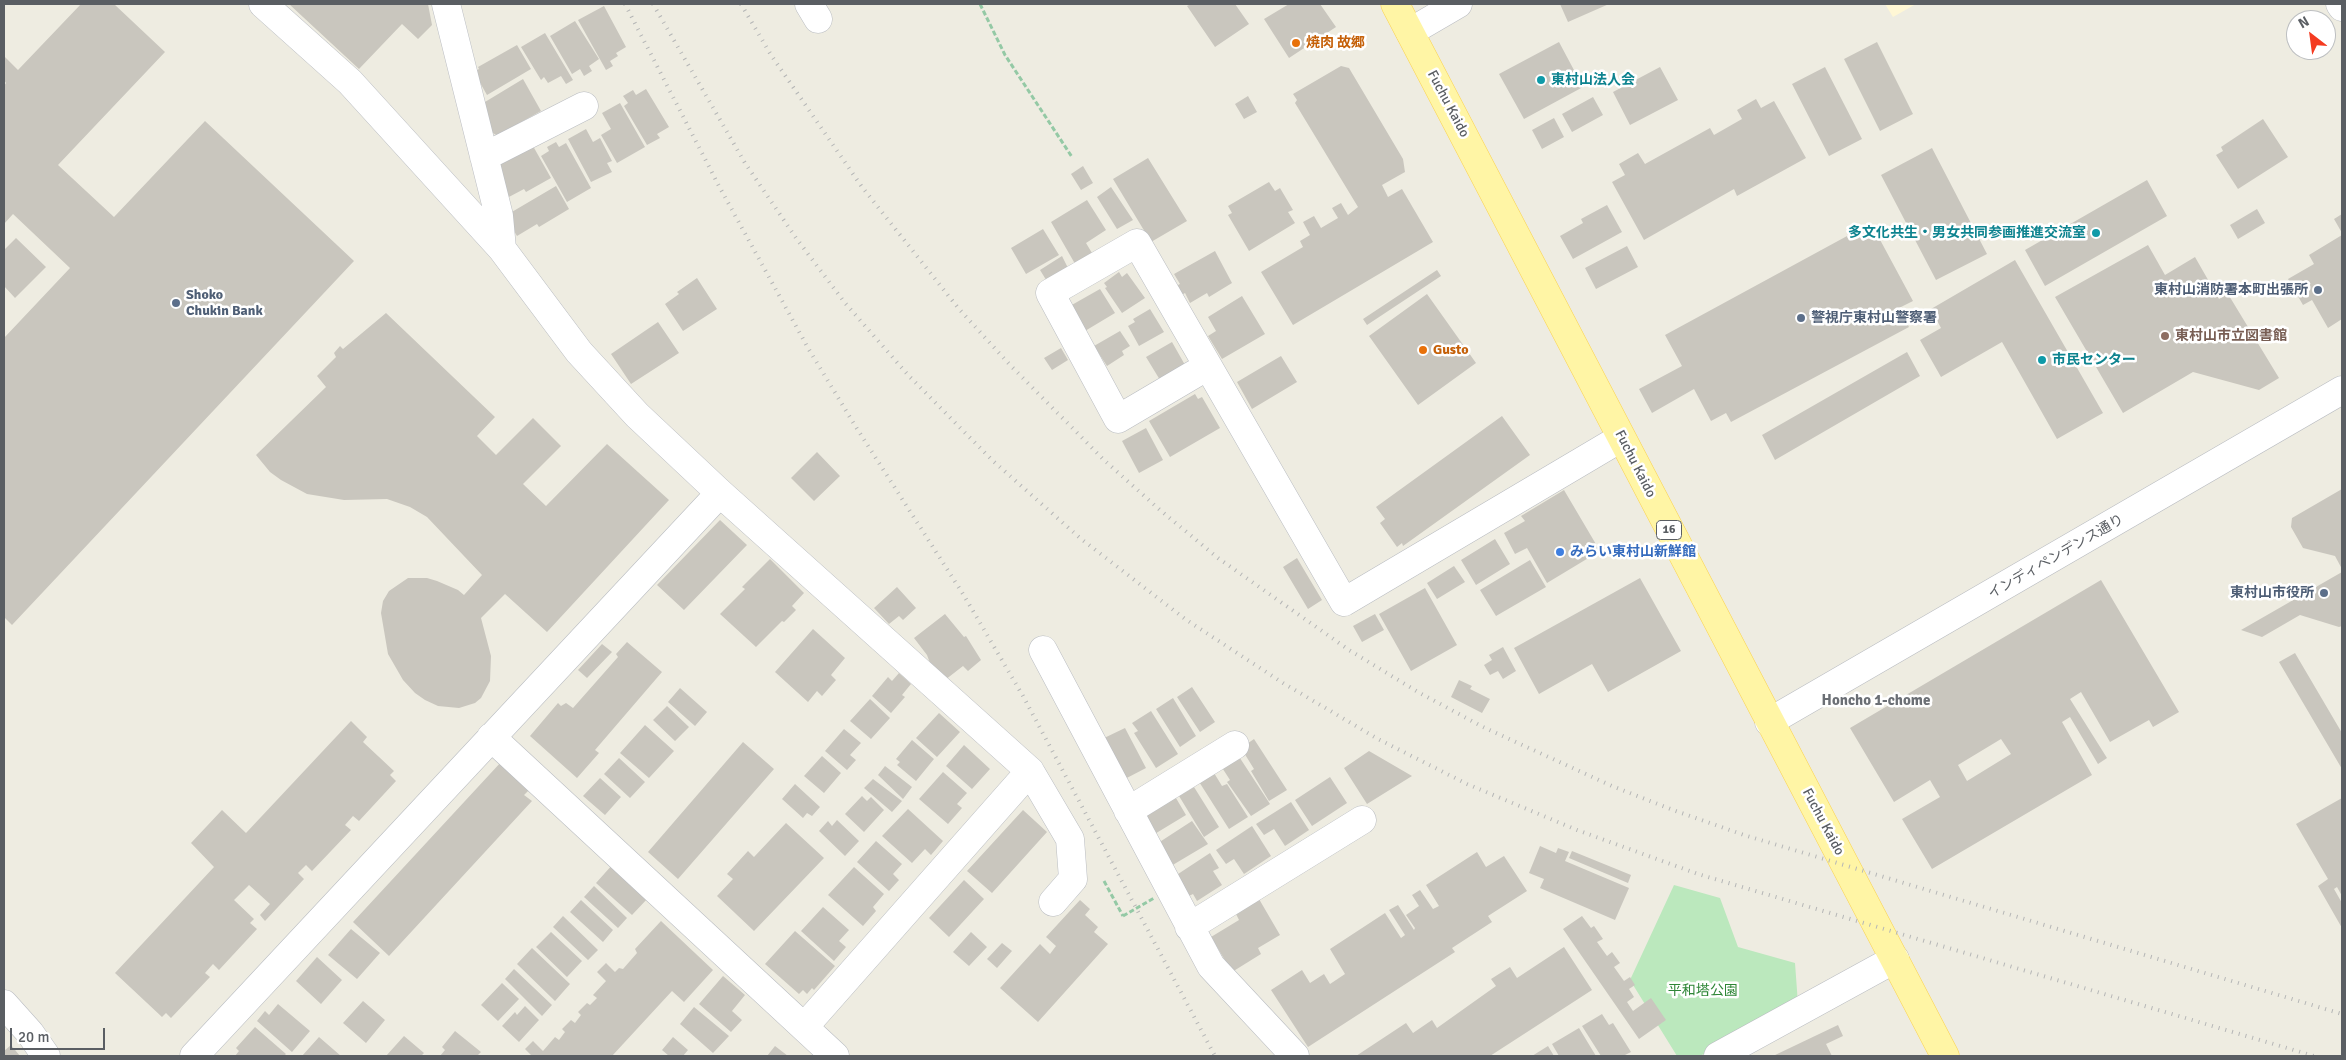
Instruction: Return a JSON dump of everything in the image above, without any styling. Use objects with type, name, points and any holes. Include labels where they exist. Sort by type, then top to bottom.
[{"type":"main road","name":"Fuchu Kaido","points":[[1395,4],[1769,722],[1896,959],[1945,1056]]},
{"type":"street","points":[[264,4],[350,82],[502,249],[579,352],[637,415],[720,493],[1030,771],[1070,840],[1073,878],[1053,902]]},
{"type":"street","points":[[446,4],[499,216],[502,249]]},
{"type":"street","points":[[1410,32],[1458,4]]},
{"type":"street","points":[[484,156],[584,106]]},
{"type":"street","points":[[1208,366],[1118,419],[1050,293],[1137,243],[1208,366],[1344,602],[1621,438]]},
{"type":"street","name":"インディペンデンス通り","points":[[1769,722],[2342,390]]},
{"type":"street","points":[[194,1056],[720,493]]},
{"type":"street","points":[[1043,650],[1211,966],[1295,1056]]},
{"type":"street","points":[[492,737],[805,1026],[835,1056]]},
{"type":"street","points":[[1128,810],[1236,745]]},
{"type":"street","points":[[805,1026],[1030,771]]},
{"type":"street","points":[[1189,927],[1362,820]]},
{"type":"street","points":[[1718,1056],[1896,959]]},
{"type":"street","points":[[4,1004],[30,1033],[46,1056]]},
{"type":"path","points":[[980,4],[1005,55],[1072,157]]},
{"type":"path","points":[[1123,916],[1154,898]]},
{"type":"shaded area","points":[[1885,4],[1916,4],[1893,17]]},
{"type":"green space","name":"平和塔公園","points":[[1674,885],[1720,898],[1738,947],[1795,963],[1798,1004],[1700,1056],[1677,1056],[1630,980]]},
{"type":"building","name":"Shoko Chukin Bank","points":[[81,4],[114,4],[165,52],[58,165],[114,217],[205,121],[354,261],[12,625],[4,617],[4,338],[70,268],[13,214],[4,224],[4,86],[6,83],[4,80],[4,56],[18,70]]},
{"type":"building","points":[[289,4],[428,4],[432,25],[418,39],[402,24],[359,69]]},
{"type":"building","points":[[1191,4],[1235,4],[1249,24],[1215,47],[1187,6]]},
{"type":"building","name":"焼肉 故郷","points":[[1289,4],[1320,4],[1336,27],[1289,58],[1264,19]]},
{"type":"building","points":[[1560,4],[1609,4],[1568,22]]},
{"type":"building","points":[[604,6],[626,47],[616,53],[618,56],[610,61],[613,66],[606,70],[578,20]]},
{"type":"building","points":[[575,21],[599,59],[589,66],[592,71],[584,76],[580,69],[572,74],[550,36]]},
{"type":"building","points":[[545,33],[573,80],[566,84],[561,76],[548,83],[544,77],[541,80],[521,47]]},
{"type":"building","name":"東村山法人会","points":[[1559,42],[1583,87],[1524,119],[1499,74]]},
{"type":"building","points":[[1877,42],[1913,114],[1880,131],[1844,59]]},
{"type":"building","points":[[517,45],[531,69],[487,95],[474,72],[479,69],[478,67]]},
{"type":"building","points":[[1341,66],[1349,68],[1403,159],[1405,172],[1382,185],[1388,197],[1402,189],[1433,242],[1293,325],[1261,272],[1303,247],[1300,241],[1310,235],[1303,222],[1314,216],[1321,228],[1338,218],[1332,208],[1341,203],[1348,215],[1358,207],[1295,103],[1297,100],[1293,94]]},
{"type":"building","points":[[1660,67],[1678,100],[1630,125],[1613,92]]},
{"type":"building","points":[[1825,67],[1862,139],[1829,156],[1792,84]]},
{"type":"building","points":[[523,79],[541,111],[507,130],[500,137],[491,132],[487,125],[490,123],[480,105]]},
{"type":"building","points":[[646,89],[669,127],[657,134],[660,138],[647,145],[624,106],[628,103],[623,96],[633,90],[636,95]]},
{"type":"building","points":[[1248,96],[1257,112],[1244,119],[1235,104]]},
{"type":"building","points":[[1593,97],[1603,115],[1572,132],[1562,114]]},
{"type":"building","points":[[1756,99],[1761,108],[1774,101],[1806,158],[1737,196],[1734,189],[1644,240],[1612,182],[1625,175],[1619,164],[1638,153],[1645,164],[1710,128],[1714,135],[1742,119],[1737,110]]},
{"type":"building","points":[[620,103],[645,147],[617,163],[601,135],[611,129],[602,113]]},
{"type":"building","points":[[1554,118],[1564,137],[1542,149],[1532,130]]},
{"type":"building","points":[[2263,119],[2288,157],[2238,189],[2216,155],[2223,151],[2221,147]]},
{"type":"building","points":[[586,129],[593,142],[600,138],[612,161],[607,163],[612,172],[591,182],[568,139]]},
{"type":"building","points":[[556,142],[559,147],[566,143],[591,188],[567,202],[541,156],[549,151],[547,147]]},
{"type":"building","points":[[533,146],[551,178],[526,192],[524,189],[507,198],[497,171],[502,160]]},
{"type":"building","points":[[1932,148],[1987,254],[1936,280],[1881,175]]},
{"type":"building","points":[[1148,158],[1187,221],[1151,242],[1113,179]]},
{"type":"building","points":[[1083,166],[1093,183],[1081,190],[1071,174]]},
{"type":"building","name":"多文化共生・男女共同参画推進交流室","points":[[2147,180],[2167,216],[2045,286],[2025,250]]},
{"type":"building","points":[[1269,182],[1275,191],[1280,188],[1293,210],[1288,212],[1295,223],[1249,251],[1228,215],[1232,213],[1228,206]]},
{"type":"building","points":[[556,186],[569,209],[539,227],[537,224],[517,236],[505,216]]},
{"type":"building","points":[[1111,187],[1133,220],[1117,229],[1097,197]]},
{"type":"building","points":[[1087,200],[1106,230],[1086,243],[1095,258],[1078,269],[1051,222]]},
{"type":"building","points":[[1607,205],[1622,232],[1573,259],[1560,236],[1583,223],[1581,219]]},
{"type":"building","points":[[2257,209],[2265,223],[2238,239],[2230,225]]},
{"type":"building","points":[[2342,214],[2342,233],[2334,219]]},
{"type":"building","name":"警視庁東村山警察署","points":[[1871,223],[1913,301],[1899,308],[1909,327],[1731,422],[1726,413],[1711,421],[1694,389],[1652,413],[1639,389],[1682,366],[1665,335]]},
{"type":"building","points":[[1043,229],[1059,255],[1026,274],[1011,248]]},
{"type":"building","name":"東村山消防署本町出張所","points":[[2342,235],[2342,319],[2328,328],[2312,300],[2303,305],[2288,279],[2314,264],[2309,255]]},
{"type":"building","points":[[16,238],[46,267],[15,298],[4,286],[4,250]]},
{"type":"building","name":"東村山市立図書館","points":[[2148,245],[2165,275],[2195,257],[2219,299],[2228,294],[2279,378],[2259,390],[2193,372],[2123,413],[2055,297]]},
{"type":"building","points":[[1627,246],[1638,267],[1596,289],[1585,268]]},
{"type":"building","points":[[1215,251],[1232,283],[1209,297],[1207,293],[1190,303],[1185,293],[1180,296],[1174,287],[1180,284],[1174,274]]},
{"type":"building","points":[[1062,256],[1069,270],[1048,283],[1040,270]]},
{"type":"building","name":"市民センター","points":[[2015,260],[2103,413],[2057,439],[2002,342],[1941,377],[1920,340],[1941,328],[1931,309]]},
{"type":"building","points":[[1437,270],[1441,276],[1367,325],[1363,319]]},
{"type":"building","points":[[1119,272],[1122,277],[1127,273],[1145,298],[1122,313],[1105,288],[1107,287],[1104,283]]},
{"type":"building","points":[[697,278],[717,309],[683,331],[665,304],[679,294],[677,292]]},
{"type":"building","points":[[1100,289],[1115,313],[1085,331],[1070,306]]},
{"type":"building","name":"Gusto","points":[[1427,294],[1476,363],[1418,405],[1369,336]]},
{"type":"building","points":[[1242,296],[1265,334],[1222,359],[1208,336],[1216,331],[1208,317]]},
{"type":"building","points":[[1150,309],[1164,332],[1139,346],[1128,326],[1135,322],[1133,319]]},
{"type":"building","points":[[386,313],[495,417],[477,436],[496,455],[533,418],[561,446],[523,484],[546,506],[607,444],[669,500],[547,632],[505,594],[481,618],[491,656],[490,681],[481,698],[475,703],[459,708],[438,706],[425,700],[415,693],[403,680],[388,654],[381,613],[383,601],[389,591],[408,578],[427,578],[437,581],[458,590],[464,595],[482,575],[427,517],[410,507],[387,499],[344,500],[307,494],[270,472],[256,455],[326,387],[317,376],[336,357],[334,353],[340,346],[343,349]]},
{"type":"building","points":[[658,322],[679,353],[631,384],[611,354]]},
{"type":"building","points":[[1120,331],[1130,346],[1122,351],[1124,355],[1107,366],[1094,346]]},
{"type":"building","points":[[1172,342],[1185,365],[1160,380],[1146,357]]},
{"type":"building","points":[[1061,348],[1068,360],[1052,370],[1044,358]]},
{"type":"building","points":[[1907,352],[1920,376],[1775,460],[1762,435]]},
{"type":"building","points":[[1281,356],[1297,382],[1252,409],[1237,382]]},
{"type":"building","points":[[1195,394],[1198,399],[1202,397],[1220,428],[1170,457],[1149,421]]},
{"type":"building","points":[[1502,416],[1530,455],[1403,546],[1402,543],[1397,547],[1380,523],[1385,519],[1376,507]]},
{"type":"building","points":[[1146,428],[1163,460],[1139,473],[1122,441]]},
{"type":"building","points":[[817,452],[840,476],[814,501],[791,478]]},
{"type":"building","name":"東村山市役所","points":[[2342,489],[2342,569],[2335,556],[2303,548],[2291,527],[2292,518]]},
{"type":"building","points":[[1564,490],[1600,551],[1547,583],[1527,548],[1515,554],[1504,533],[1525,521],[1521,516]]},
{"type":"building","points":[[720,520],[747,545],[684,610],[657,585]]},
{"type":"building","points":[[1495,539],[1510,564],[1476,585],[1461,560]]},
{"type":"building","points":[[1297,558],[1322,600],[1308,609],[1283,567]]},
{"type":"building","points":[[770,559],[804,593],[792,606],[796,610],[756,647],[720,614],[745,589],[742,587]]},
{"type":"building","points":[[1530,560],[1546,587],[1496,616],[1480,590]]},
{"type":"building","points":[[1454,566],[1465,582],[1437,599],[1427,583]]},
{"type":"building","name":"東村山市役所","points":[[2342,572],[2342,626],[2339,627],[2300,615],[2262,637],[2241,630]]},
{"type":"building","points":[[1640,578],[1681,651],[1608,692],[1592,664],[1539,694],[1514,648]]},
{"type":"building","points":[[2101,580],[2179,712],[2153,727],[2149,720],[2110,742],[2081,692],[2070,699],[2107,758],[2098,764],[2070,717],[2062,722],[2092,775],[1932,869],[1902,819],[1940,797],[1930,780],[1894,802],[1850,728]],"holes":[[[2001,739],[2011,754],[1967,781],[1958,765]]]},
{"type":"building","points":[[897,587],[916,608],[903,620],[899,616],[889,624],[874,608]]},
{"type":"building","points":[[1425,588],[1457,645],[1411,671],[1379,614]]},
{"type":"building","points":[[945,614],[964,637],[966,636],[981,660],[968,671],[963,666],[945,680],[930,663],[927,655],[914,638]]},
{"type":"building","points":[[1375,614],[1384,630],[1362,642],[1353,626]]},
{"type":"building","points":[[813,629],[845,658],[831,675],[836,680],[822,696],[817,691],[808,702],[775,672]]},
{"type":"building","points":[[627,642],[662,672],[595,750],[599,753],[577,778],[530,736],[558,703],[561,706],[566,703],[573,708],[618,657],[616,654]]},
{"type":"building","points":[[602,644],[612,652],[587,678],[578,670]]},
{"type":"building","points":[[1503,647],[1516,671],[1503,679],[1498,671],[1490,675],[1484,665],[1492,660],[1489,655]]},
{"type":"building","points":[[2295,653],[2342,733],[2342,769],[2279,662]]},
{"type":"building","points":[[899,673],[911,684],[902,695],[905,697],[891,713],[872,696],[888,677],[892,681]]},
{"type":"building","points":[[1459,680],[1472,686],[1470,689],[1490,699],[1482,713],[1451,697]]},
{"type":"building","points":[[1192,687],[1215,722],[1200,732],[1177,697]]},
{"type":"building","points":[[680,688],[707,712],[695,726],[668,702]]},
{"type":"building","points":[[1173,698],[1196,736],[1180,747],[1156,709]]},
{"type":"building","points":[[870,699],[890,718],[871,739],[850,721]]},
{"type":"building","points":[[667,706],[689,727],[675,741],[653,720]]},
{"type":"building","points":[[1151,711],[1178,754],[1156,768],[1134,733],[1138,731],[1132,723]]},
{"type":"building","points":[[939,713],[960,732],[937,757],[916,738]]},
{"type":"building","points":[[351,721],[367,737],[363,742],[394,771],[390,775],[396,781],[359,821],[353,816],[345,825],[351,830],[312,871],[306,865],[298,873],[304,879],[265,921],[260,915],[270,904],[249,885],[234,900],[254,919],[250,923],[257,929],[219,970],[213,964],[205,973],[210,977],[171,1018],[166,1013],[162,1017],[115,973],[214,867],[191,843],[222,810],[246,833]]},
{"type":"building","points":[[645,725],[674,751],[649,778],[620,753]]},
{"type":"building","points":[[1125,728],[1146,768],[1121,781],[1100,740]]},
{"type":"building","points":[[844,729],[861,743],[850,755],[856,760],[847,770],[825,751]]},
{"type":"building","points":[[1254,739],[1287,790],[1269,801],[1251,771],[1254,769],[1241,748]]},
{"type":"building","points":[[912,740],[934,759],[916,781],[897,765],[900,762],[896,759]]},
{"type":"building","points":[[743,742],[774,769],[678,879],[648,852]]},
{"type":"building","points":[[964,745],[990,769],[972,789],[946,766]]},
{"type":"building","points":[[1369,751],[1412,776],[1367,804],[1344,768]]},
{"type":"building","points":[[1236,752],[1270,804],[1251,816],[1227,782],[1230,780],[1219,763]]},
{"type":"building","points":[[822,756],[841,773],[824,793],[804,776]]},
{"type":"building","points":[[619,758],[645,782],[630,798],[604,774]]},
{"type":"building","points":[[502,761],[531,788],[524,795],[532,801],[389,956],[353,922]]},
{"type":"building","points":[[885,766],[912,787],[903,799],[878,775]]},
{"type":"building","points":[[1211,768],[1222,786],[1227,784],[1248,817],[1229,829],[1196,777]]},
{"type":"building","points":[[943,772],[967,793],[957,804],[962,808],[948,824],[919,799]]},
{"type":"building","points":[[1330,777],[1347,803],[1312,826],[1295,800]]},
{"type":"building","points":[[600,778],[621,797],[605,815],[583,796]]},
{"type":"building","points":[[873,779],[902,801],[892,812],[864,788]]},
{"type":"building","points":[[795,784],[820,807],[812,816],[807,813],[803,818],[782,799]]},
{"type":"building","points":[[1194,787],[1219,827],[1204,837],[1179,796]]},
{"type":"building","points":[[1173,793],[1186,815],[1153,835],[1142,817]]},
{"type":"building","points":[[862,796],[867,801],[871,797],[884,810],[864,832],[845,814]]},
{"type":"building","points":[[2342,798],[2342,896],[2337,887],[2334,889],[2342,903],[2342,928],[2318,886],[2328,879],[2296,824]]},
{"type":"building","points":[[1291,802],[1309,830],[1285,846],[1274,829],[1264,835],[1256,824]]},
{"type":"building","points":[[908,809],[943,841],[931,855],[925,849],[912,863],[882,836]]},
{"type":"building","points":[[1023,810],[1047,832],[992,893],[967,871]]},
{"type":"building","points":[[837,820],[859,841],[845,856],[819,831],[828,821],[832,826]]},
{"type":"building","points":[[1192,821],[1208,844],[1171,866],[1155,845]]},
{"type":"building","points":[[786,823],[824,858],[754,931],[717,896],[733,879],[727,874],[748,851],[754,857]]},
{"type":"building","points":[[1252,826],[1271,856],[1244,874],[1234,859],[1226,864],[1216,850]]},
{"type":"building","points":[[876,841],[902,864],[893,874],[899,880],[889,891],[857,862]]},
{"type":"building","points":[[1540,846],[1556,853],[1558,848],[1569,852],[1565,861],[1629,888],[1615,920],[1540,888],[1544,879],[1529,873]]},
{"type":"building","points":[[1572,851],[1631,875],[1628,883],[1569,858]]},
{"type":"building","points":[[1477,852],[1486,867],[1504,856],[1527,891],[1488,916],[1492,922],[1452,948],[1455,952],[1308,1047],[1271,990],[1302,970],[1310,983],[1324,974],[1330,984],[1345,974],[1330,949],[1385,913],[1401,938],[1405,935],[1389,910],[1398,905],[1414,930],[1415,928],[1406,915],[1419,906],[1412,895],[1420,890],[1433,909],[1439,906],[1426,885]]},
{"type":"building","points":[[1210,853],[1219,868],[1213,871],[1222,885],[1197,901],[1193,894],[1189,896],[1175,876]]},
{"type":"building","points":[[613,864],[649,897],[632,915],[596,883]]},
{"type":"building","points":[[854,867],[884,894],[873,907],[876,911],[863,926],[828,895]]},
{"type":"building","points":[[964,880],[984,899],[949,937],[929,918]]},
{"type":"building","points":[[594,886],[627,918],[618,928],[584,897]]},
{"type":"building","points":[[1259,899],[1280,935],[1258,948],[1261,954],[1232,972],[1211,937],[1239,920],[1235,912]]},
{"type":"building","points":[[581,900],[613,930],[603,942],[570,912]]},
{"type":"building","points":[[1080,900],[1090,909],[1085,915],[1098,927],[1094,932],[1108,944],[1038,1022],[1000,988],[1040,944],[1050,954],[1056,946],[1046,937]]},
{"type":"building","points":[[823,907],[849,930],[839,941],[846,947],[834,961],[801,931]]},
{"type":"building","points":[[563,916],[598,950],[588,960],[553,927]]},
{"type":"building","points":[[1582,916],[1591,928],[1594,926],[1603,939],[1597,942],[1607,956],[1612,952],[1620,963],[1614,967],[1624,981],[1630,977],[1635,985],[1629,989],[1634,997],[1627,1002],[1633,1011],[1651,998],[1666,1020],[1639,1039],[1563,929]]},
{"type":"building","points":[[661,921],[713,970],[684,1002],[672,991],[612,1056],[532,1056],[525,1049],[533,1041],[543,1051],[555,1037],[559,1040],[565,1032],[562,1029],[571,1020],[575,1023],[581,1015],[578,1012],[587,1003],[590,1005],[597,998],[593,995],[606,981],[597,972],[606,963],[615,972],[619,968],[623,969],[637,953],[635,949]]},
{"type":"building","points":[[351,929],[380,953],[357,979],[328,955]]},
{"type":"building","points":[[795,931],[835,966],[814,990],[812,988],[807,994],[803,990],[799,994],[765,964]]},
{"type":"building","points":[[551,932],[582,961],[567,977],[536,947]]},
{"type":"building","points":[[971,932],[987,947],[969,966],[953,952]]},
{"type":"building","points":[[1002,943],[1012,951],[997,968],[987,959]]},
{"type":"building","points":[[1564,947],[1592,990],[1490,1056],[1356,1056],[1406,1023],[1413,1033],[1432,1020],[1437,1028],[1496,986],[1491,979],[1510,967],[1517,978]]},
{"type":"building","points":[[532,948],[570,984],[555,1001],[517,964]]},
{"type":"building","points":[[317,957],[342,980],[321,1004],[296,981]]},
{"type":"building","points":[[514,969],[552,1005],[542,1016],[505,979]]},
{"type":"building","points":[[723,976],[745,995],[732,1011],[742,1020],[731,1032],[699,1004]]},
{"type":"building","points":[[502,983],[519,999],[498,1021],[481,1005]]},
{"type":"building","points":[[363,1001],[385,1020],[366,1043],[343,1023]]},
{"type":"building","points":[[278,1004],[310,1031],[292,1052],[257,1021],[265,1011],[269,1015]]},
{"type":"building","points":[[525,1006],[539,1020],[519,1042],[502,1026],[515,1012],[517,1015]]},
{"type":"building","points":[[694,1007],[729,1036],[713,1053],[680,1024]]},
{"type":"building","points":[[1602,1014],[1609,1025],[1613,1023],[1631,1052],[1623,1056],[1601,1056],[1582,1026]]},
{"type":"building","points":[[1838,1025],[1843,1036],[1826,1044],[1832,1056],[1773,1056]]},
{"type":"building","points":[[255,1027],[286,1054],[284,1056],[235,1056],[239,1051],[236,1048]]},
{"type":"building","points":[[1579,1028],[1596,1056],[1559,1056],[1552,1044]]},
{"type":"building","points":[[455,1031],[481,1052],[477,1056],[440,1056],[445,1050],[442,1047]]},
{"type":"building","points":[[404,1036],[424,1053],[421,1056],[386,1056]]},
{"type":"building","points":[[319,1037],[341,1056],[302,1056]]},
{"type":"building","points":[[673,1037],[688,1050],[683,1056],[669,1056],[662,1050]]},
{"type":"building","points":[[11,1045],[20,1056],[4,1056],[4,1051]]},
{"type":"building","points":[[775,1046],[788,1056],[767,1056]]},
{"type":"building","points":[[1548,1046],[1554,1056],[1532,1056]]},
{"type":"railway","points":[[625,4],[720,188],[808,348],[854,424],[963,594],[1023,696],[1215,1056]]},
{"type":"railway","points":[[653,4],[745,163],[796,238],[845,303],[909,376],[992,460],[1080,538],[1185,619],[1283,683],[1378,739],[1467,784],[1577,830],[1698,874],[2314,1056]]},
{"type":"railway","points":[[741,4],[771,55],[862,187],[959,309],[1010,365],[1104,460],[1160,510],[1218,558],[1349,650],[1418,692],[1483,727],[1612,786],[1673,810],[1744,835],[2342,1014]]},
{"type":"place","name":"焼肉 故郷","points":[[1296,43]]},
{"type":"place","name":"東村山法人会","points":[[1541,80]]},
{"type":"place","name":"多文化共生・男女共同参画推進交流室","points":[[2096,233]]},
{"type":"place","name":"東村山消防署本町出張所","points":[[2318,290]]},
{"type":"place","name":"Shoko Chukin Bank","points":[[176,303]]},
{"type":"place","name":"警視庁東村山警察署","points":[[1801,318]]},
{"type":"place","name":"東村山市立図書館","points":[[2165,336]]},
{"type":"place","name":"Gusto","points":[[1423,350]]},
{"type":"place","name":"市民センター","points":[[2042,360]]},
{"type":"place","name":"みらい東村山新鮮館","points":[[1560,552]]},
{"type":"place","name":"東村山市役所","points":[[2324,593]]},
{"type":"district","name":"Honcho 1-chome","points":[[1876,701]]}]
